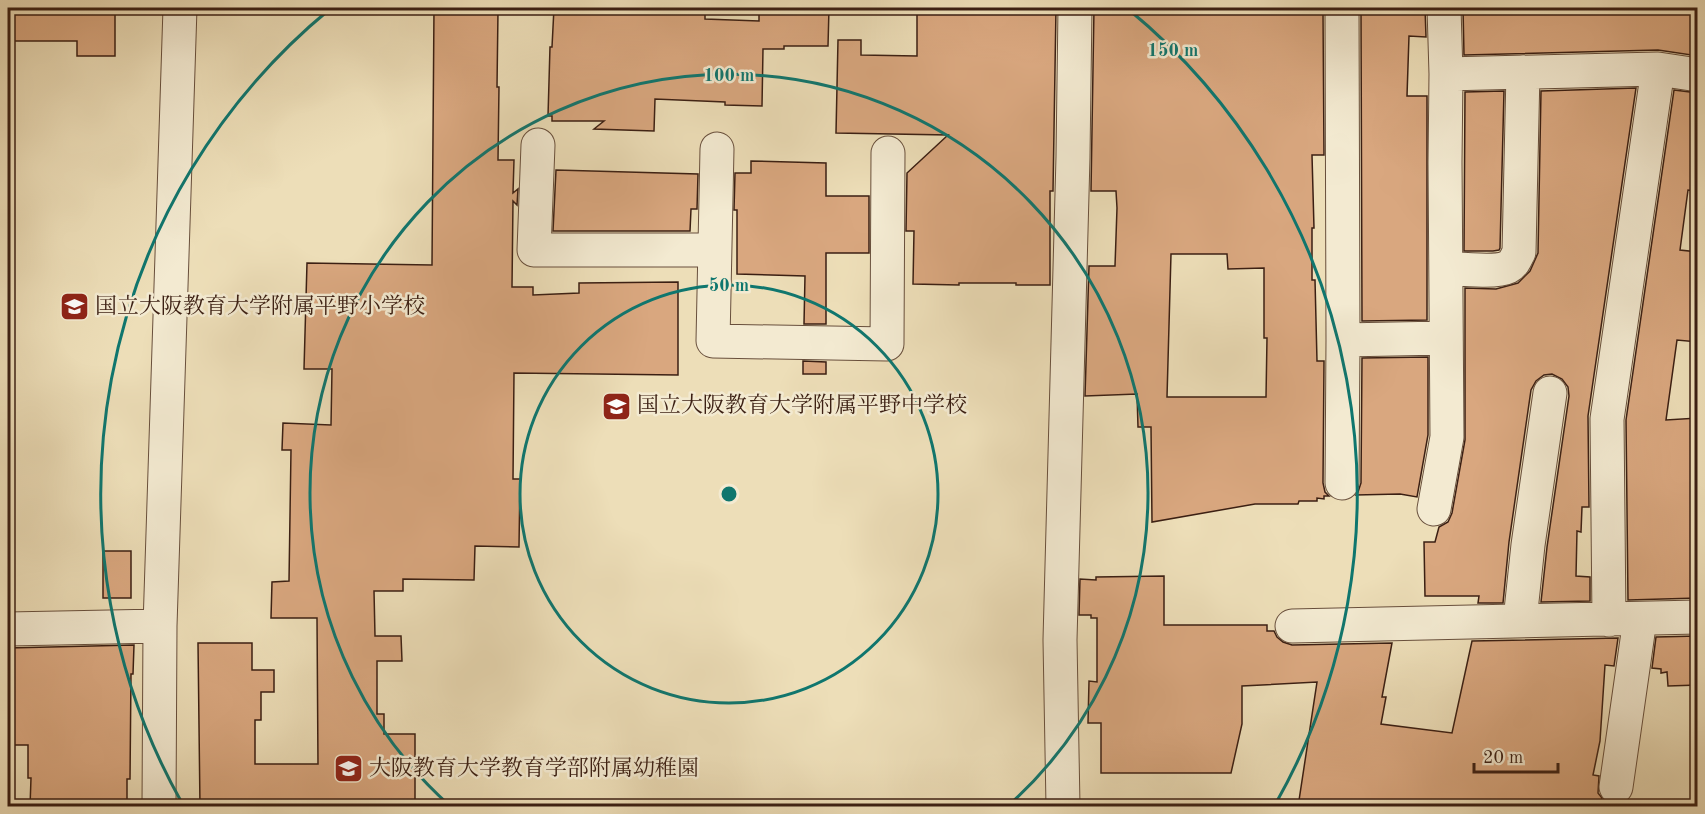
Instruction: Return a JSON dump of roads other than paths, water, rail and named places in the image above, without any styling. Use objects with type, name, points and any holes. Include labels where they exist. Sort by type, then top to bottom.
[{"type":"street","points":[[159,807],[160,627],[180,8]]},
{"type":"street","points":[[1063,807],[1060,640],[1075,8]]},
{"type":"street","points":[[1342,8],[1342,483]]},
{"type":"street","points":[[1434,508],[1447,437],[1444,8]]},
{"type":"street","points":[[1446,74],[1658,69],[1698,75]]},
{"type":"street","points":[[1616,787],[1625,619],[1606,419],[1658,69]]},
{"type":"street","points":[[1446,268],[1498,270],[1509,267],[1519,252],[1523,72]]},
{"type":"street","points":[[538,146],[534,250],[714,250]]},
{"type":"street","points":[[717,149],[713,341],[887,344],[888,153]]},
{"type":"street","points":[[1343,340],[1445,338]]},
{"type":"street","points":[[1520,620],[1528,545],[1550,393]]},
{"type":"street","points":[[1292,626],[1698,617]]},
{"type":"street","points":[[8,628],[160,627]]},
{"type":"place","name":"国立大阪教育大学附属平野小学校","points":[[74,307]]},
{"type":"place","name":"国立大阪教育大学附属平野中学校","points":[[616,406]]},
{"type":"place","name":"大阪教育大学教育学部附属幼稚園","points":[[348,769]]}]
